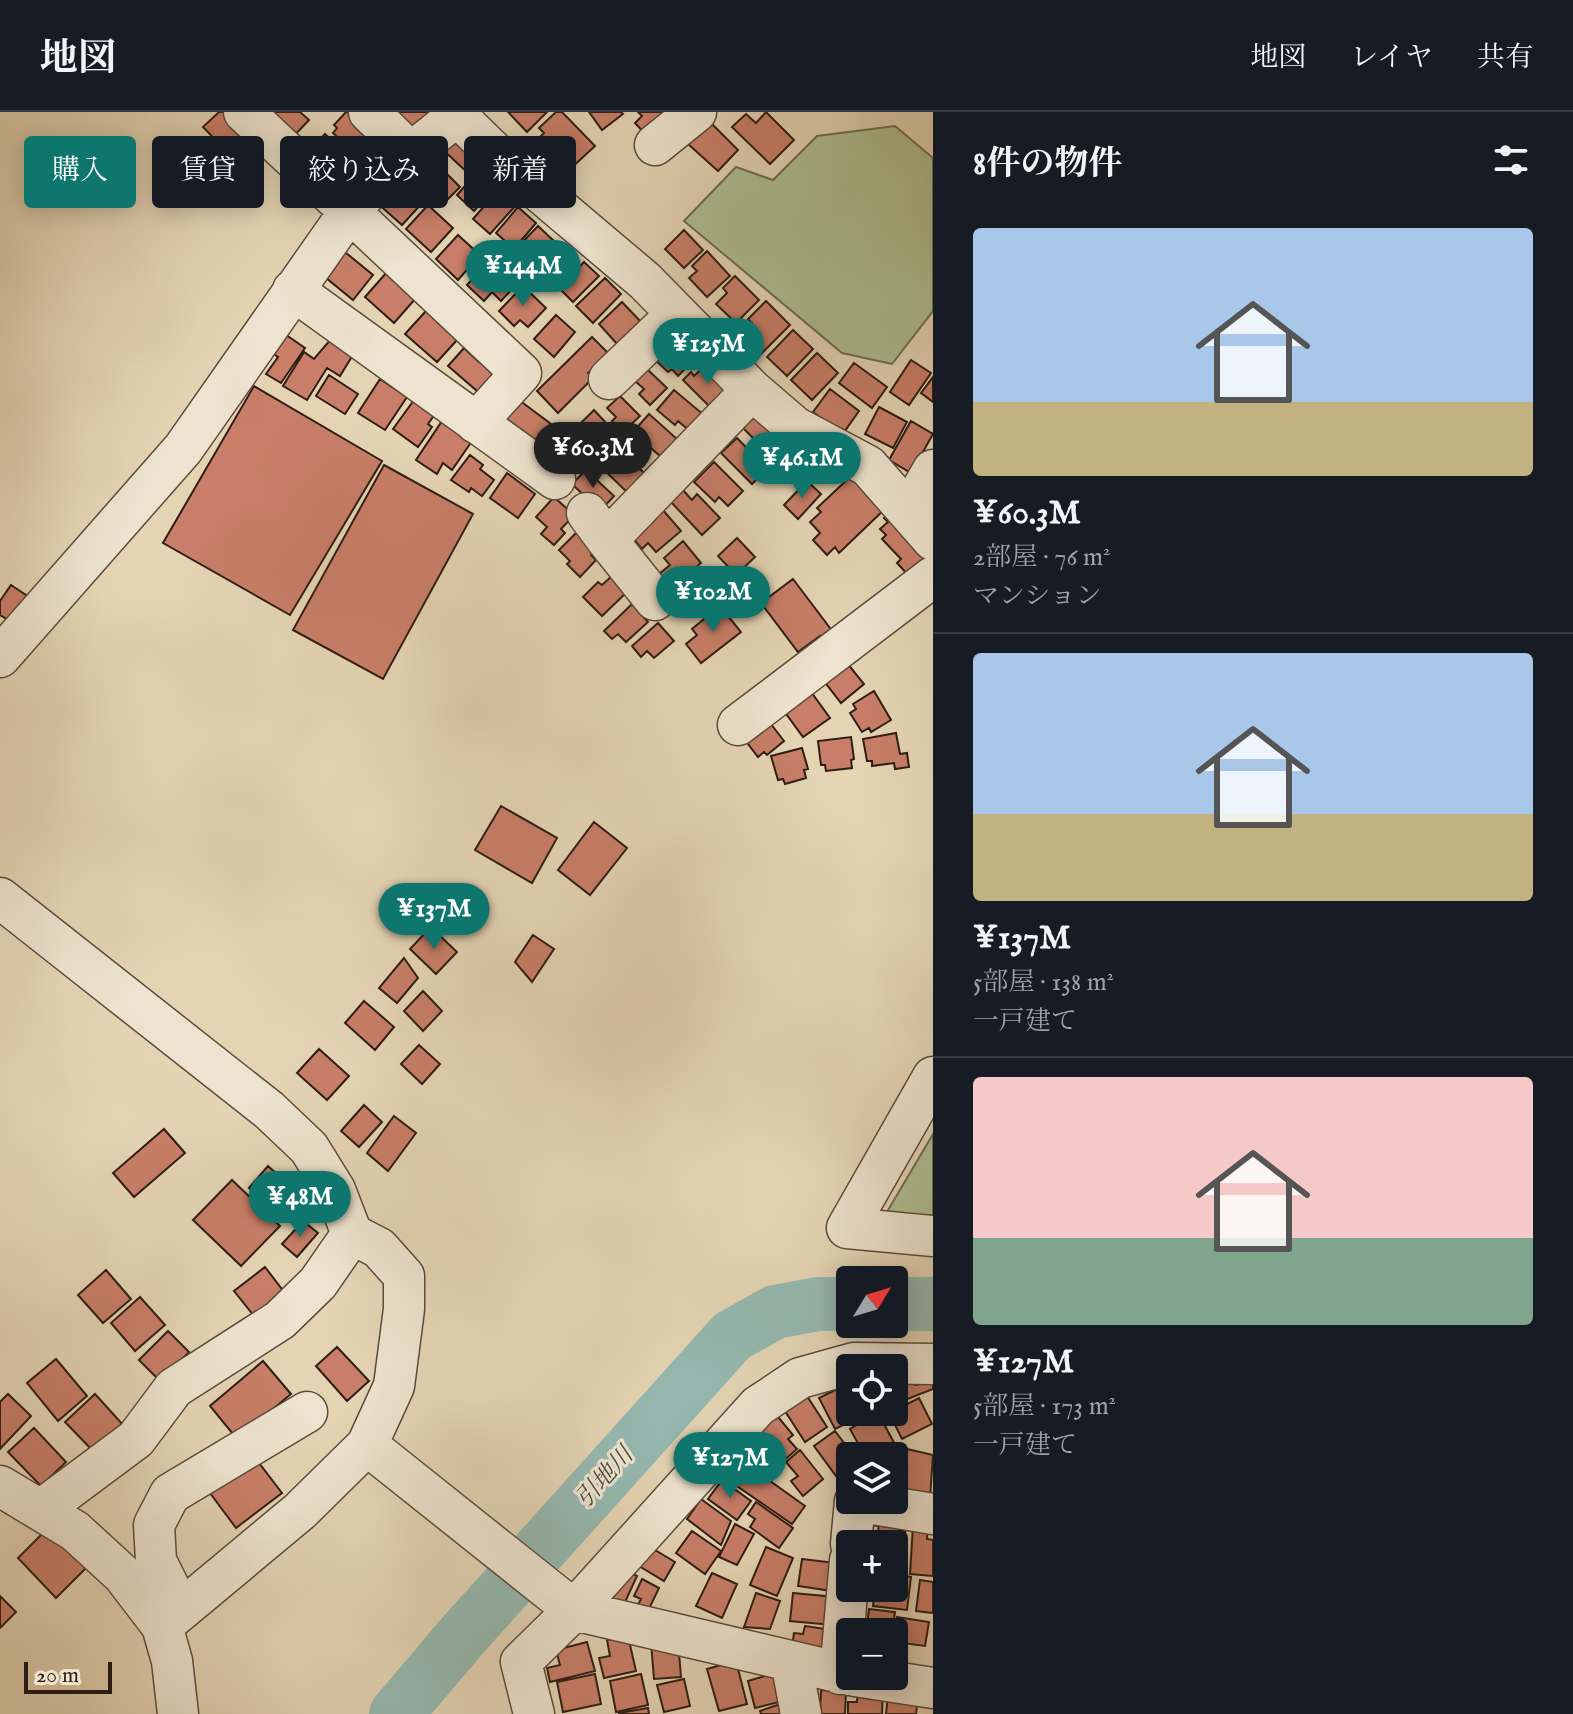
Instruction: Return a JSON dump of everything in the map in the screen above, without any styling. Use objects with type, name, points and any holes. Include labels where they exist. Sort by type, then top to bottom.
[{"type":"street","points":[[244,112],[521,373],[476,423]]},
{"type":"street","points":[[369,112],[394,136]]},
{"type":"street","points":[[655,145],[696,112]]},
{"type":"street","points":[[431,136],[460,114],[503,161],[645,281],[752,390],[795,427],[868,466],[921,526]]},
{"type":"street","points":[[0,657],[183,449],[353,208]]},
{"type":"street","points":[[293,290],[555,479]]},
{"type":"street","points":[[609,379],[677,314]]},
{"type":"street","points":[[655,600],[597,526],[752,390]]},
{"type":"street","points":[[921,526],[933,470]]},
{"type":"street","points":[[738,725],[933,577]]},
{"type":"street","points":[[0,898],[257,1100],[309,1148],[335,1190],[352,1234],[379,1248],[404,1276],[404,1309],[394,1386],[367,1445],[300,1511],[171,1618]]},
{"type":"street","points":[[933,1077],[847,1228],[933,1236]]},
{"type":"street","points":[[42,1509],[136,1439],[174,1388],[280,1320],[318,1283],[352,1234]]},
{"type":"street","points":[[534,1714],[521,1662],[564,1603],[758,1406],[800,1378],[854,1363],[933,1364]]},
{"type":"street","points":[[178,1714],[171,1618],[156,1561],[154,1525],[170,1494],[307,1412]]},
{"type":"street","points":[[367,1445],[564,1603],[836,1672]]},
{"type":"street","points":[[0,1486],[75,1531],[171,1618]]},
{"type":"street","points":[[852,1530],[855,1501],[933,1514]]},
{"type":"street","points":[[791,1661],[801,1714]]},
{"type":"street","points":[[908,1684],[933,1688]]},
{"type":"green space","points":[[895,126],[933,158],[933,311],[892,364],[842,353],[684,221],[736,167],[773,180],[817,136]]},
{"type":"green space","points":[[933,1134],[933,1220],[884,1217]]},
{"type":"building","points":[[219,112],[233,112],[253,134],[212,136],[203,127]]},
{"type":"building","points":[[269,112],[300,112],[309,120],[290,136]]},
{"type":"building","points":[[346,112],[356,112],[376,131],[371,136],[336,136],[333,133],[337,128],[334,125]]},
{"type":"building","points":[[399,112],[434,112],[412,135],[394,118]]},
{"type":"building","points":[[508,112],[547,112],[527,132]]},
{"type":"building","points":[[556,112],[562,112],[595,146],[576,164],[576,136],[541,136],[544,133],[539,128]]},
{"type":"building","points":[[589,112],[621,112],[623,114],[602,130]]},
{"type":"building","points":[[638,112],[674,112],[647,136],[635,123],[642,116]]},
{"type":"building","points":[[766,112],[794,140],[770,164],[732,127],[746,114],[756,123]]},
{"type":"building","points":[[709,121],[738,150],[718,171],[688,144]]},
{"type":"building","points":[[462,136],[464,138],[464,169],[448,155],[448,145]]},
{"type":"building","points":[[448,175],[460,187],[448,199]]},
{"type":"building","points":[[464,187],[464,202],[457,195]]},
{"type":"building","points":[[383,208],[418,208],[402,225]]},
{"type":"building","points":[[425,208],[431,208],[453,228],[431,252],[406,229]]},
{"type":"building","points":[[483,208],[513,208],[490,234],[473,219]]},
{"type":"building","points":[[517,208],[536,223],[514,249],[496,233]]},
{"type":"building","points":[[538,226],[555,242],[533,266],[515,250]]},
{"type":"building","points":[[684,230],[703,250],[684,268],[665,249]]},
{"type":"building","points":[[458,235],[480,255],[458,280],[436,259]]},
{"type":"building","points":[[560,244],[576,258],[549,287],[533,272]]},
{"type":"building","points":[[707,251],[730,276],[707,297],[689,278],[697,271],[692,266]]},
{"type":"building","points":[[345,252],[373,275],[353,300],[325,277]]},
{"type":"building","points":[[489,262],[515,286],[501,301],[492,292],[484,301],[467,285]]},
{"type":"building","points":[[584,262],[599,276],[573,302],[559,288]]},
{"type":"building","points":[[387,272],[416,298],[394,323],[365,297]]},
{"type":"building","points":[[735,276],[759,300],[736,323],[716,304],[727,293],[723,288]]},
{"type":"building","points":[[605,278],[621,294],[593,323],[576,306]]},
{"type":"building","points":[[523,286],[546,308],[528,327],[520,320],[514,326],[499,311]]},
{"type":"building","points":[[766,301],[790,325],[760,355],[740,335],[752,323],[748,319]]},
{"type":"building","points":[[622,302],[642,323],[618,345],[599,324]]},
{"type":"building","points":[[426,311],[458,339],[437,362],[405,334]]},
{"type":"building","points":[[556,315],[575,332],[554,357],[534,339]]},
{"type":"building","points":[[793,330],[813,349],[787,376],[767,357]]},
{"type":"building","points":[[282,332],[305,348],[281,383],[266,374],[278,357],[269,351]]},
{"type":"building","points":[[673,335],[697,356],[678,376],[672,369],[668,372],[652,357]]},
{"type":"building","points":[[592,337],[608,353],[588,373],[593,378],[558,413],[537,391]]},
{"type":"building","points":[[331,339],[354,353],[340,376],[327,368],[307,400],[283,386],[304,352],[314,359]]},
{"type":"building","points":[[464,348],[479,362],[484,356],[504,374],[484,397],[448,366]]},
{"type":"building","points":[[817,353],[838,373],[812,400],[791,380]]},
{"type":"building","points":[[911,360],[931,373],[909,405],[890,392]]},
{"type":"building","points":[[854,363],[887,387],[872,408],[839,383]]},
{"type":"building","points":[[706,365],[731,389],[712,409],[683,380],[691,372],[694,376]]},
{"type":"building","points":[[646,368],[667,388],[650,405],[639,394],[644,389],[634,380]]},
{"type":"building","points":[[329,375],[358,394],[345,414],[316,396]]},
{"type":"building","points":[[933,377],[933,402],[921,393]]},
{"type":"building","points":[[380,379],[407,397],[385,430],[358,413]]},
{"type":"building","points":[[254,386],[382,461],[290,615],[163,543]]},
{"type":"building","points":[[830,389],[859,411],[842,435],[813,412]]},
{"type":"building","points":[[674,390],[705,416],[691,432],[678,421],[675,425],[657,410]]},
{"type":"building","points":[[620,396],[640,416],[623,432],[612,421],[616,417],[607,408]]},
{"type":"building","points":[[414,400],[435,414],[428,424],[432,427],[418,447],[393,429]]},
{"type":"building","points":[[519,400],[559,430],[542,452],[503,422]]},
{"type":"building","points":[[879,407],[907,422],[893,448],[865,434]]},
{"type":"building","points":[[594,410],[619,437],[604,452],[595,443],[592,446],[575,429]]},
{"type":"building","points":[[756,412],[784,440],[770,455],[742,427]]},
{"type":"building","points":[[649,414],[678,440],[661,457],[633,432]]},
{"type":"building","points":[[442,421],[472,441],[452,470],[443,463],[437,474],[416,460]]},
{"type":"building","points":[[911,421],[933,434],[911,473],[889,460]]},
{"type":"building","points":[[570,430],[588,446],[573,463],[555,448]]},
{"type":"building","points":[[737,438],[767,469],[752,484],[721,453]]},
{"type":"building","points":[[624,441],[645,461],[639,468],[647,476],[629,494],[600,466]]},
{"type":"building","points":[[470,455],[483,465],[480,469],[494,480],[482,496],[471,488],[469,492],[451,480]]},
{"type":"building","points":[[714,462],[743,491],[728,506],[719,497],[715,502],[694,482]]},
{"type":"building","points":[[384,465],[473,514],[383,679],[293,630]]},
{"type":"building","points":[[586,470],[614,496],[600,511],[572,484]]},
{"type":"building","points":[[507,473],[535,494],[518,518],[490,498]]},
{"type":"building","points":[[851,476],[888,506],[839,553],[835,547],[827,555],[813,540],[820,533],[810,522],[821,512],[817,508]]},
{"type":"building","points":[[807,481],[821,494],[798,519],[784,505]]},
{"type":"building","points":[[682,489],[692,500],[697,494],[720,518],[702,535],[670,501]]},
{"type":"building","points":[[554,497],[574,515],[561,529],[565,533],[554,545],[541,534],[547,527],[536,517]]},
{"type":"building","points":[[662,509],[681,531],[656,552],[648,543],[642,549],[634,539],[647,528],[643,524]]},
{"type":"building","points":[[892,511],[933,555],[910,577],[897,563],[901,559],[882,539],[886,535],[880,529],[888,522],[884,518]]},
{"type":"building","points":[[579,530],[597,549],[591,555],[596,560],[580,577],[559,550]]},
{"type":"building","points":[[737,538],[755,557],[736,575],[718,556]]},
{"type":"building","points":[[683,541],[701,563],[671,589],[659,574],[670,565],[664,558]]},
{"type":"building","points":[[705,568],[719,583],[685,611],[675,599],[684,592],[681,588]]},
{"type":"building","points":[[612,576],[627,592],[602,616],[583,597],[598,582],[602,585]]},
{"type":"building","points":[[793,579],[836,636],[825,644],[820,636],[798,652],[761,603]]},
{"type":"building","points":[[11,585],[29,597],[12,622],[0,615],[0,601]]},
{"type":"building","points":[[632,604],[648,622],[626,642],[618,634],[612,639],[604,631]]},
{"type":"building","points":[[720,606],[741,632],[701,663],[686,644],[697,635],[692,629]]},
{"type":"building","points":[[658,623],[674,641],[654,658],[647,651],[641,657],[632,646]]},
{"type":"building","points":[[843,658],[864,684],[841,703],[820,676]]},
{"type":"building","points":[[809,689],[830,718],[803,737],[784,711]]},
{"type":"building","points":[[874,691],[891,720],[871,732],[869,728],[862,732],[850,713],[856,709],[853,704]]},
{"type":"building","points":[[764,715],[784,741],[767,755],[764,752],[758,757],[742,736]]},
{"type":"building","points":[[896,733],[900,754],[907,753],[909,767],[895,769],[894,763],[872,766],[872,761],[867,761],[863,739]]},
{"type":"building","points":[[851,737],[852,768],[826,771],[825,765],[821,765],[818,741]]},
{"type":"building","points":[[802,748],[808,769],[804,770],[806,778],[785,784],[783,779],[778,780],[771,756]]},
{"type":"building","points":[[501,806],[557,838],[532,883],[475,850]]},
{"type":"building","points":[[594,822],[627,848],[590,895],[558,870]]},
{"type":"building","points":[[426,932],[438,934],[457,952],[436,974],[410,949]]},
{"type":"building","points":[[533,935],[554,949],[532,982],[515,962]]},
{"type":"building","points":[[404,958],[418,978],[397,1003],[379,988]]},
{"type":"building","points":[[423,991],[442,1011],[423,1031],[404,1011]]},
{"type":"building","points":[[364,1001],[394,1027],[375,1050],[345,1023]]},
{"type":"building","points":[[419,1045],[440,1064],[422,1084],[401,1064]]},
{"type":"building","points":[[319,1049],[349,1076],[327,1100],[297,1073]]},
{"type":"building","points":[[364,1105],[382,1122],[359,1147],[341,1131]]},
{"type":"building","points":[[394,1116],[416,1133],[388,1171],[367,1153]]},
{"type":"building","points":[[164,1129],[185,1153],[134,1197],[113,1173]]},
{"type":"building","points":[[268,1166],[288,1184],[264,1201],[249,1188]]},
{"type":"building","points":[[232,1180],[280,1226],[241,1266],[193,1220]]},
{"type":"building","points":[[303,1221],[318,1233],[297,1257],[282,1244]]},
{"type":"building","points":[[265,1267],[288,1297],[258,1321],[234,1291]]},
{"type":"building","points":[[106,1270],[131,1299],[103,1323],[78,1295]]},
{"type":"building","points":[[140,1297],[165,1325],[135,1351],[111,1323]]},
{"type":"building","points":[[168,1331],[189,1352],[160,1381],[139,1360]]},
{"type":"building","points":[[337,1347],[369,1381],[347,1401],[316,1366]]},
{"type":"building","points":[[56,1359],[87,1396],[58,1421],[27,1383]]},
{"type":"building","points":[[263,1361],[291,1394],[237,1439],[210,1406]]},
{"type":"building","points":[[908,1372],[915,1385],[933,1382],[933,1389],[908,1399]]},
{"type":"building","points":[[836,1390],[836,1426],[841,1426],[835,1429],[819,1398]]},
{"type":"building","points":[[805,1393],[827,1427],[805,1442],[783,1408]]},
{"type":"building","points":[[8,1394],[31,1416],[0,1449],[0,1402]]},
{"type":"building","points":[[95,1394],[124,1426],[95,1453],[65,1422]]},
{"type":"building","points":[[919,1398],[932,1424],[902,1439],[896,1426],[908,1426],[908,1404]]},
{"type":"building","points":[[774,1412],[793,1435],[788,1439],[797,1449],[780,1464],[752,1430]]},
{"type":"building","points":[[855,1426],[885,1426],[894,1442],[857,1442],[850,1429]]},
{"type":"building","points":[[34,1428],[66,1462],[41,1486],[8,1452]]},
{"type":"building","points":[[835,1431],[843,1442],[836,1442],[836,1476],[814,1446]]},
{"type":"building","points":[[908,1449],[933,1455],[930,1498],[908,1493]]},
{"type":"building","points":[[800,1450],[823,1479],[803,1496],[791,1481],[798,1476],[786,1462]]},
{"type":"building","points":[[253,1455],[282,1493],[236,1528],[207,1489]]},
{"type":"building","points":[[745,1463],[805,1506],[792,1524],[731,1482]]},
{"type":"building","points":[[722,1480],[751,1501],[737,1520],[708,1499]]},
{"type":"building","points":[[701,1499],[731,1521],[721,1545],[687,1519]]},
{"type":"building","points":[[756,1502],[793,1528],[779,1548],[750,1527],[755,1519],[748,1514]]},
{"type":"building","points":[[879,1521],[906,1524],[905,1530],[878,1530]]},
{"type":"building","points":[[735,1524],[754,1534],[737,1565],[719,1557]]},
{"type":"building","points":[[913,1525],[928,1526],[927,1539],[933,1540],[933,1576],[910,1574]]},
{"type":"building","points":[[48,1528],[86,1568],[56,1598],[18,1558]]},
{"type":"building","points":[[692,1531],[721,1551],[705,1574],[676,1553]]},
{"type":"building","points":[[645,1544],[675,1562],[664,1581],[634,1563]]},
{"type":"building","points":[[766,1547],[793,1558],[777,1596],[750,1585]]},
{"type":"building","points":[[802,1559],[836,1563],[832,1591],[798,1586]]},
{"type":"building","points":[[620,1568],[637,1576],[620,1613],[603,1606]]},
{"type":"building","points":[[712,1573],[737,1584],[722,1618],[696,1606]]},
{"type":"building","points":[[642,1579],[659,1588],[646,1615],[633,1614],[641,1599],[634,1596]]},
{"type":"building","points":[[920,1580],[933,1582],[933,1613],[916,1611]]},
{"type":"building","points":[[756,1593],[780,1601],[770,1629],[744,1627]]},
{"type":"building","points":[[793,1593],[835,1597],[832,1625],[790,1621]]},
{"type":"building","points":[[0,1596],[16,1612],[0,1628]]},
{"type":"building","points":[[873,1602],[908,1602],[907,1610],[873,1606]]},
{"type":"building","points":[[869,1609],[895,1612],[894,1618],[868,1618]]},
{"type":"building","points":[[908,1619],[929,1622],[925,1646],[908,1644]]},
{"type":"building","points":[[805,1626],[832,1630],[829,1653],[792,1646],[794,1633],[803,1634]]},
{"type":"building","points":[[628,1636],[636,1671],[604,1678],[599,1658],[610,1656],[607,1640]]},
{"type":"building","points":[[678,1641],[681,1677],[654,1679],[651,1643]]},
{"type":"building","points":[[587,1642],[595,1671],[550,1682],[547,1668],[560,1665],[556,1650]]},
{"type":"building","points":[[736,1661],[747,1704],[719,1711],[707,1669]]},
{"type":"building","points":[[775,1673],[783,1701],[755,1708],[748,1681]]},
{"type":"building","points":[[595,1674],[601,1704],[563,1712],[557,1682]]},
{"type":"building","points":[[641,1674],[648,1705],[616,1712],[610,1681]]},
{"type":"building","points":[[684,1679],[690,1706],[664,1712],[657,1685]]},
{"type":"building","points":[[821,1690],[846,1691],[845,1714],[820,1714]]},
{"type":"building","points":[[858,1690],[883,1690],[882,1714],[848,1714],[848,1702],[857,1702]]},
{"type":"building","points":[[888,1695],[918,1698],[916,1714],[886,1714]]},
{"type":"building","points":[[783,1703],[787,1714],[761,1714],[760,1711]]},
{"type":"building","points":[[648,1708],[649,1714],[619,1714],[619,1713]]},
{"type":"waterway","name":"引地川","points":[[396,1714],[463,1635],[732,1336],[775,1312],[836,1304]]},
{"type":"waterway","name":"引地川","points":[[908,1304],[933,1304]]}]
